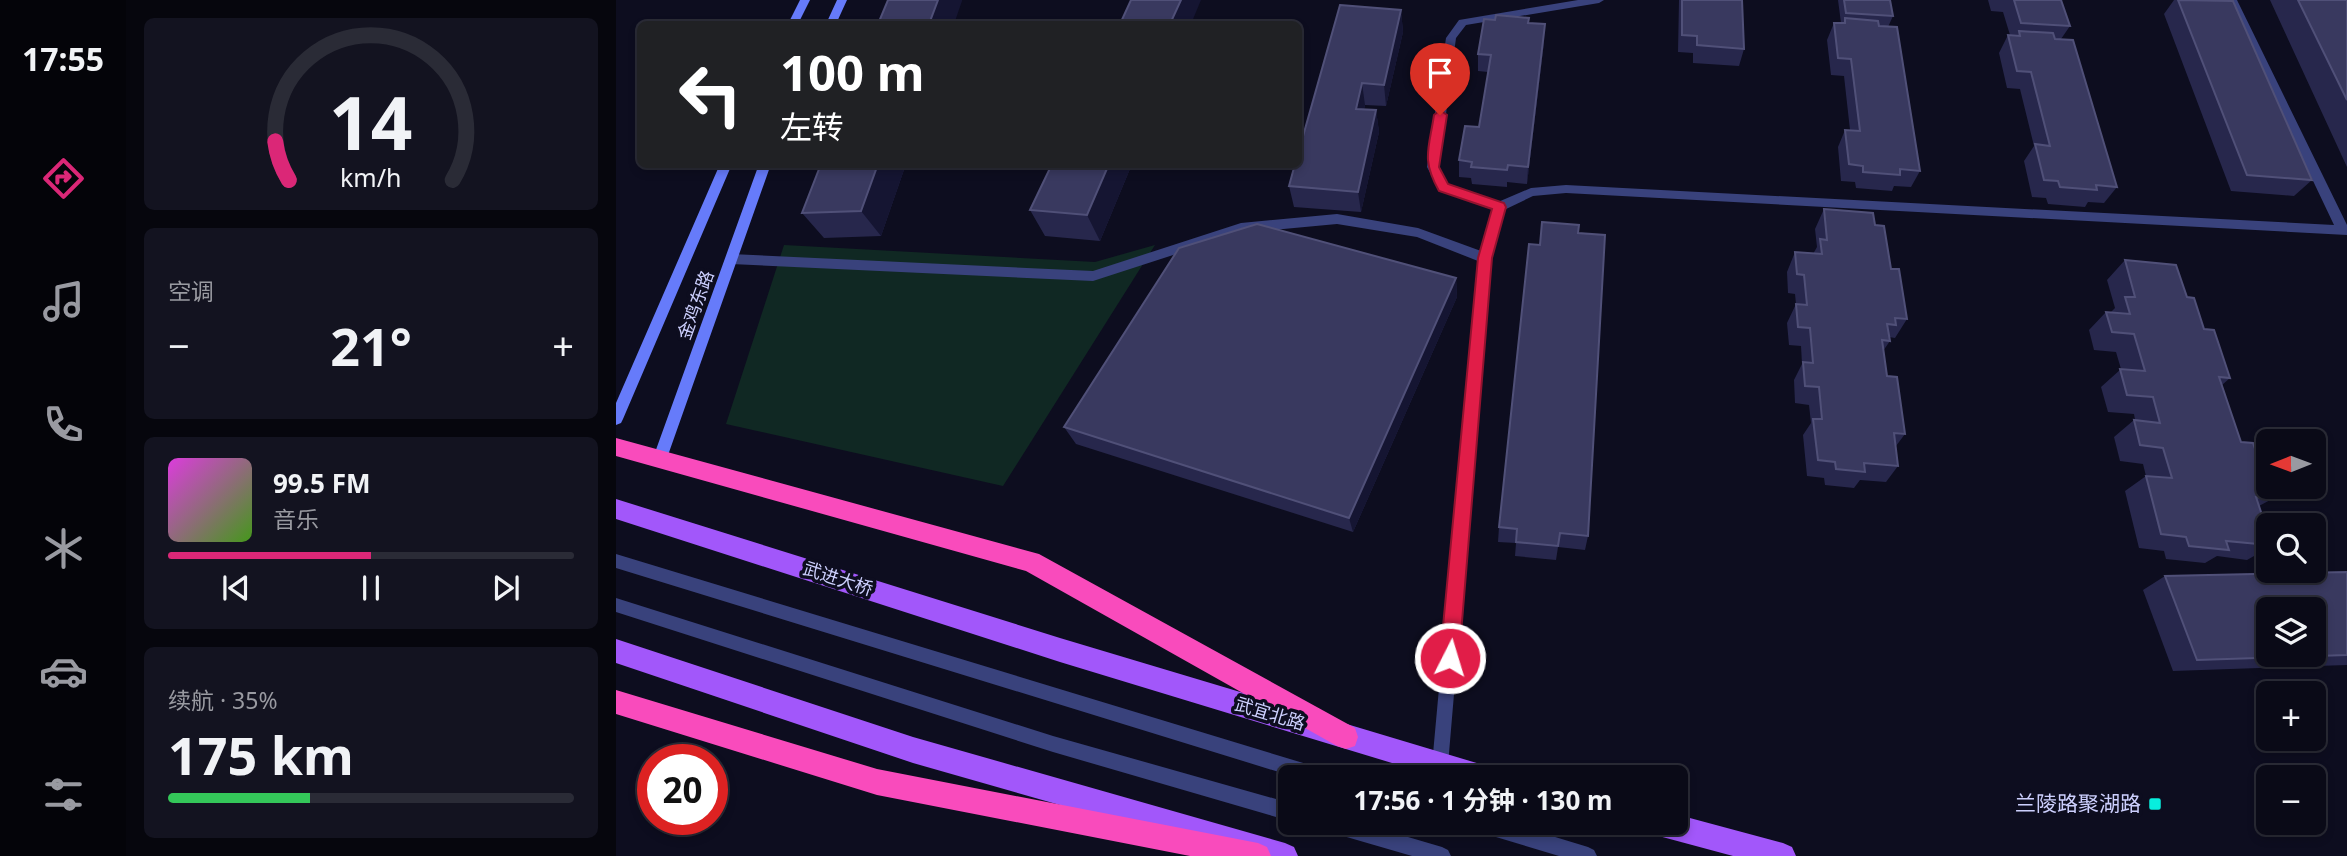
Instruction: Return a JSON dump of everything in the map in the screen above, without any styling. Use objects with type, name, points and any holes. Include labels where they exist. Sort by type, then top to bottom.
[{"type":"highway","points":[[616,447],[660,457],[1031,562],[1346,737]]},
{"type":"highway","points":[[616,702],[877,782],[1258,856]]},
{"type":"main road","name":"武进大桥","points":[[616,509],[1060,650]]},
{"type":"main road","name":"武宜北路","points":[[1060,650],[1440,765]]},
{"type":"main road","points":[[616,651],[914,750],[1285,856]]},
{"type":"main road","points":[[1688,831],[1783,856]]},
{"type":"street","points":[[794,21],[805,0]]},
{"type":"street","points":[[832,21],[842,0]]},
{"type":"street","name":"金鸡东路","points":[[616,419],[724,168]]},
{"type":"street","name":"金鸡东路","points":[[660,457],[764,168]]},
{"type":"lane","points":[[1600,0],[1463,22],[1451,38],[1433,167],[1443,187],[1499,207],[1531,192],[1566,189],[2344,229],[2232,0]]},
{"type":"lane","points":[[1440,765],[1485,258],[1499,207]]},
{"type":"lane","points":[[731,259],[1093,276],[1241,228],[1337,219],[1418,233],[1485,258]]},
{"type":"lane","points":[[616,561],[1284,765]]},
{"type":"lane","points":[[616,605],[1053,744],[1278,809]]},
{"type":"lane","points":[[1370,835],[1442,856]]},
{"type":"lane","points":[[1519,835],[1588,856]]},
{"type":"green space","points":[[784,245],[1095,262],[1155,245],[1003,486],[726,424]]},
{"type":"building","points":[[888,0],[938,0],[930,21],[879,21]]},
{"type":"building","points":[[1131,0],[1181,0],[1171,21],[1121,21]]},
{"type":"building","points":[[1682,0],[1742,0],[1744,49],[1697,45],[1697,36],[1682,35]]},
{"type":"building","points":[[1844,0],[1890,0],[1893,16],[1846,13]]},
{"type":"building","points":[[2014,0],[2061,0],[2070,26],[2021,23]]},
{"type":"building","points":[[2178,0],[2233,1],[2312,180],[2247,175]]},
{"type":"building","points":[[2298,0],[2347,0],[2347,100]]},
{"type":"building","points":[[1340,5],[1401,10],[1384,85],[1362,83],[1356,109],[1376,110],[1358,192],[1289,186],[1294,168],[1302,168],[1302,140]]},
{"type":"building","points":[[1496,15],[1529,18],[1528,23],[1545,24],[1528,167],[1508,165],[1507,170],[1471,167],[1472,162],[1459,160],[1465,126],[1479,127],[1491,55],[1478,54],[1484,19],[1495,20]]},
{"type":"building","points":[[1845,18],[1878,21],[1879,26],[1897,27],[1920,171],[1900,169],[1900,175],[1863,172],[1863,166],[1849,164],[1845,130],[1860,131],[1851,59],[1838,58],[1834,23],[1845,23]]},
{"type":"building","points":[[2019,31],[2053,33],[2055,39],[2073,40],[2117,187],[2096,185],[2097,190],[2060,187],[2058,181],[2044,180],[2035,144],[2050,146],[2031,72],[2017,71],[2008,35],[2020,36]]},
{"type":"building","points":[[819,168],[877,168],[861,211],[802,213]]},
{"type":"building","points":[[1050,168],[1107,168],[1087,215],[1030,210]]},
{"type":"building","points":[[1824,209],[1873,213],[1875,225],[1884,226],[1891,269],[1899,269],[1907,319],[1895,318],[1896,325],[1887,324],[1890,341],[1882,340],[1887,376],[1897,377],[1905,434],[1894,433],[1898,466],[1864,463],[1865,472],[1836,469],[1835,462],[1818,460],[1813,419],[1822,419],[1819,387],[1805,386],[1803,362],[1813,363],[1810,328],[1798,327],[1796,304],[1807,305],[1804,275],[1797,274],[1795,252],[1822,254],[1820,239],[1827,240]]},
{"type":"building","points":[[1542,222],[1579,225],[1578,233],[1605,235],[1588,536],[1560,533],[1558,546],[1516,542],[1517,529],[1499,527],[1529,244],[1540,245]]},
{"type":"building","points":[[1257,224],[1456,278],[1349,518],[1064,427],[1179,248]]},
{"type":"building","points":[[2125,260],[2176,265],[2187,297],[2194,298],[2204,329],[2214,330],[2230,378],[2219,377],[2241,442],[2253,443],[2256,452],[2256,499],[2261,513],[2256,513],[2256,544],[2226,541],[2229,550],[2189,546],[2186,537],[2161,534],[2146,476],[2172,478],[2163,448],[2140,445],[2134,420],[2160,423],[2153,397],[2127,395],[2120,369],[2145,371],[2134,334],[2112,332],[2106,312],[2130,314],[2125,297],[2135,297]]},
{"type":"building","points":[[2326,572],[2347,572],[2347,655],[2326,656],[2326,597],[2256,597],[2256,658],[2197,660],[2165,576],[2256,574],[2256,583],[2326,583]]},
{"type":"place","name":"兰陵路聚湖路","points":[[2155,804]]},
{"type":"route","points":[[1440,115],[1433,167],[1443,187],[1499,207],[1485,258],[1450,658]]}]
